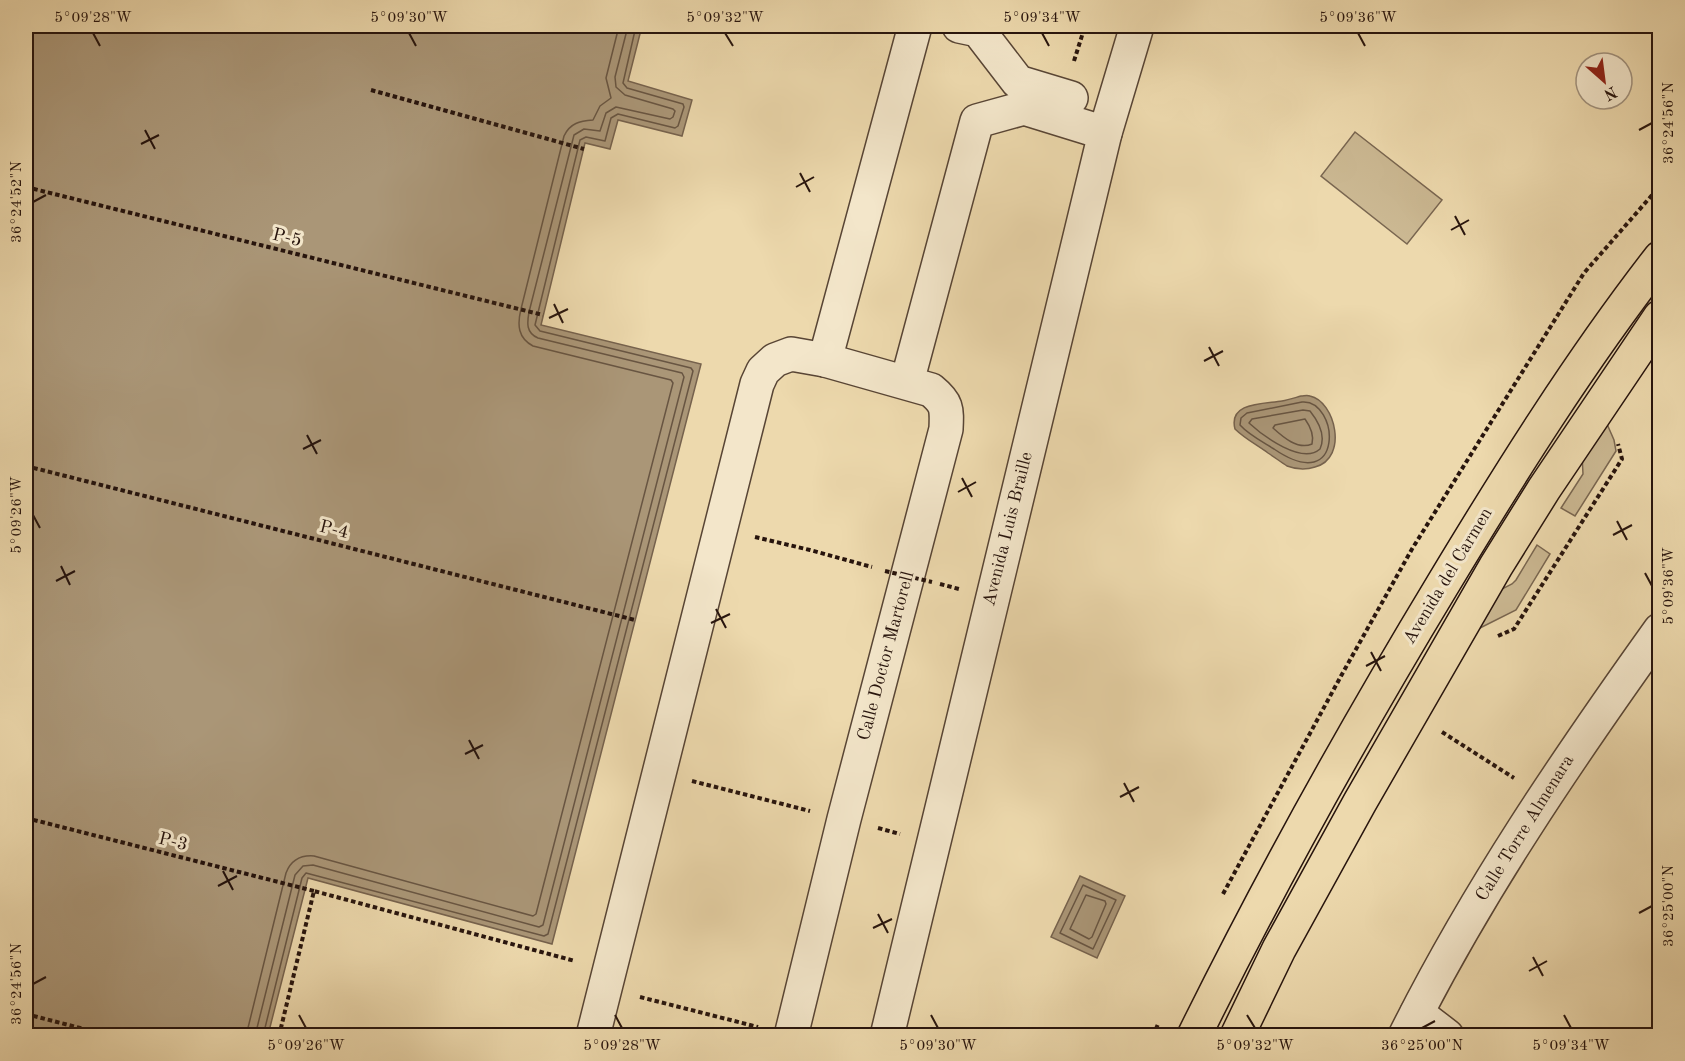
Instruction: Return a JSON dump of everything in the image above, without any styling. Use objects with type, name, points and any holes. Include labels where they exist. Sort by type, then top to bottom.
[{"type":"main road","name":"Avenida del Carmen","points":[[1194,1035],[1260,906],[1377,693],[1497,495],[1624,304],[1659,258]]},
{"type":"main road","name":"Avenida del Carmen","points":[[1237,1035],[1279,949],[1496,566],[1544,489],[1659,317]]},
{"type":"street","points":[[825,360],[915,26]]},
{"type":"street","points":[[959,26],[978,30],[1018,82],[1109,121]]},
{"type":"street","name":"Avenida Luis Braille","points":[[887,1035],[1109,121],[1137,26]]},
{"type":"street","points":[[907,382],[977,120],[1024,108],[1109,121]]},
{"type":"street","name":"Calle Doctor Martorell","points":[[594,1035],[757,384],[762,371],[775,360],[791,354],[825,360],[930,390],[941,398],[947,409],[946,429],[908,576],[785,1034]]},
{"type":"street","name":"Calle Torre Almenara","points":[[1411,1024],[1456,940],[1544,797],[1659,630]]},
{"type":"street","points":[[1411,1024],[1447,1035]]},
{"type":"path","points":[[371,90],[584,149]]},
{"type":"path","name":"P-5","points":[[26,187],[543,315]]},
{"type":"path","name":"P-4","points":[[26,466],[636,620]]},
{"type":"path","points":[[720,530],[810,550],[908,576]]},
{"type":"path","points":[[1411,713],[1544,797]]},
{"type":"path","points":[[716,787],[821,813]]},
{"type":"path","name":"P-3","points":[[26,819],[314,891],[785,1034]]},
{"type":"path","points":[[279,1035],[314,891]]},
{"type":"path","points":[[26,1014],[111,1035]]},
{"type":"shaded area","points":[[1355,132],[1442,200],[1407,244],[1321,176]]},
{"type":"shaded area","points":[[1607,424],[1616,451],[1575,516],[1561,508],[1583,474],[1582,454]]},
{"type":"shaded area","points":[[1537,545],[1550,554],[1516,610],[1478,629],[1496,592],[1516,580]]},
{"type":"water","points":[[26,26],[642,26],[628,81],[692,100],[682,136],[618,120],[610,149],[585,143],[541,325],[701,364],[552,944],[308,878],[268,1035],[26,1035]]},
{"type":"water","points":[[1301,396],[1319,400],[1332,418],[1335,442],[1326,462],[1308,469],[1287,466],[1235,429],[1234,420],[1242,409]]},
{"type":"water","points":[[1080,876],[1125,896],[1097,958],[1051,937]]}]
